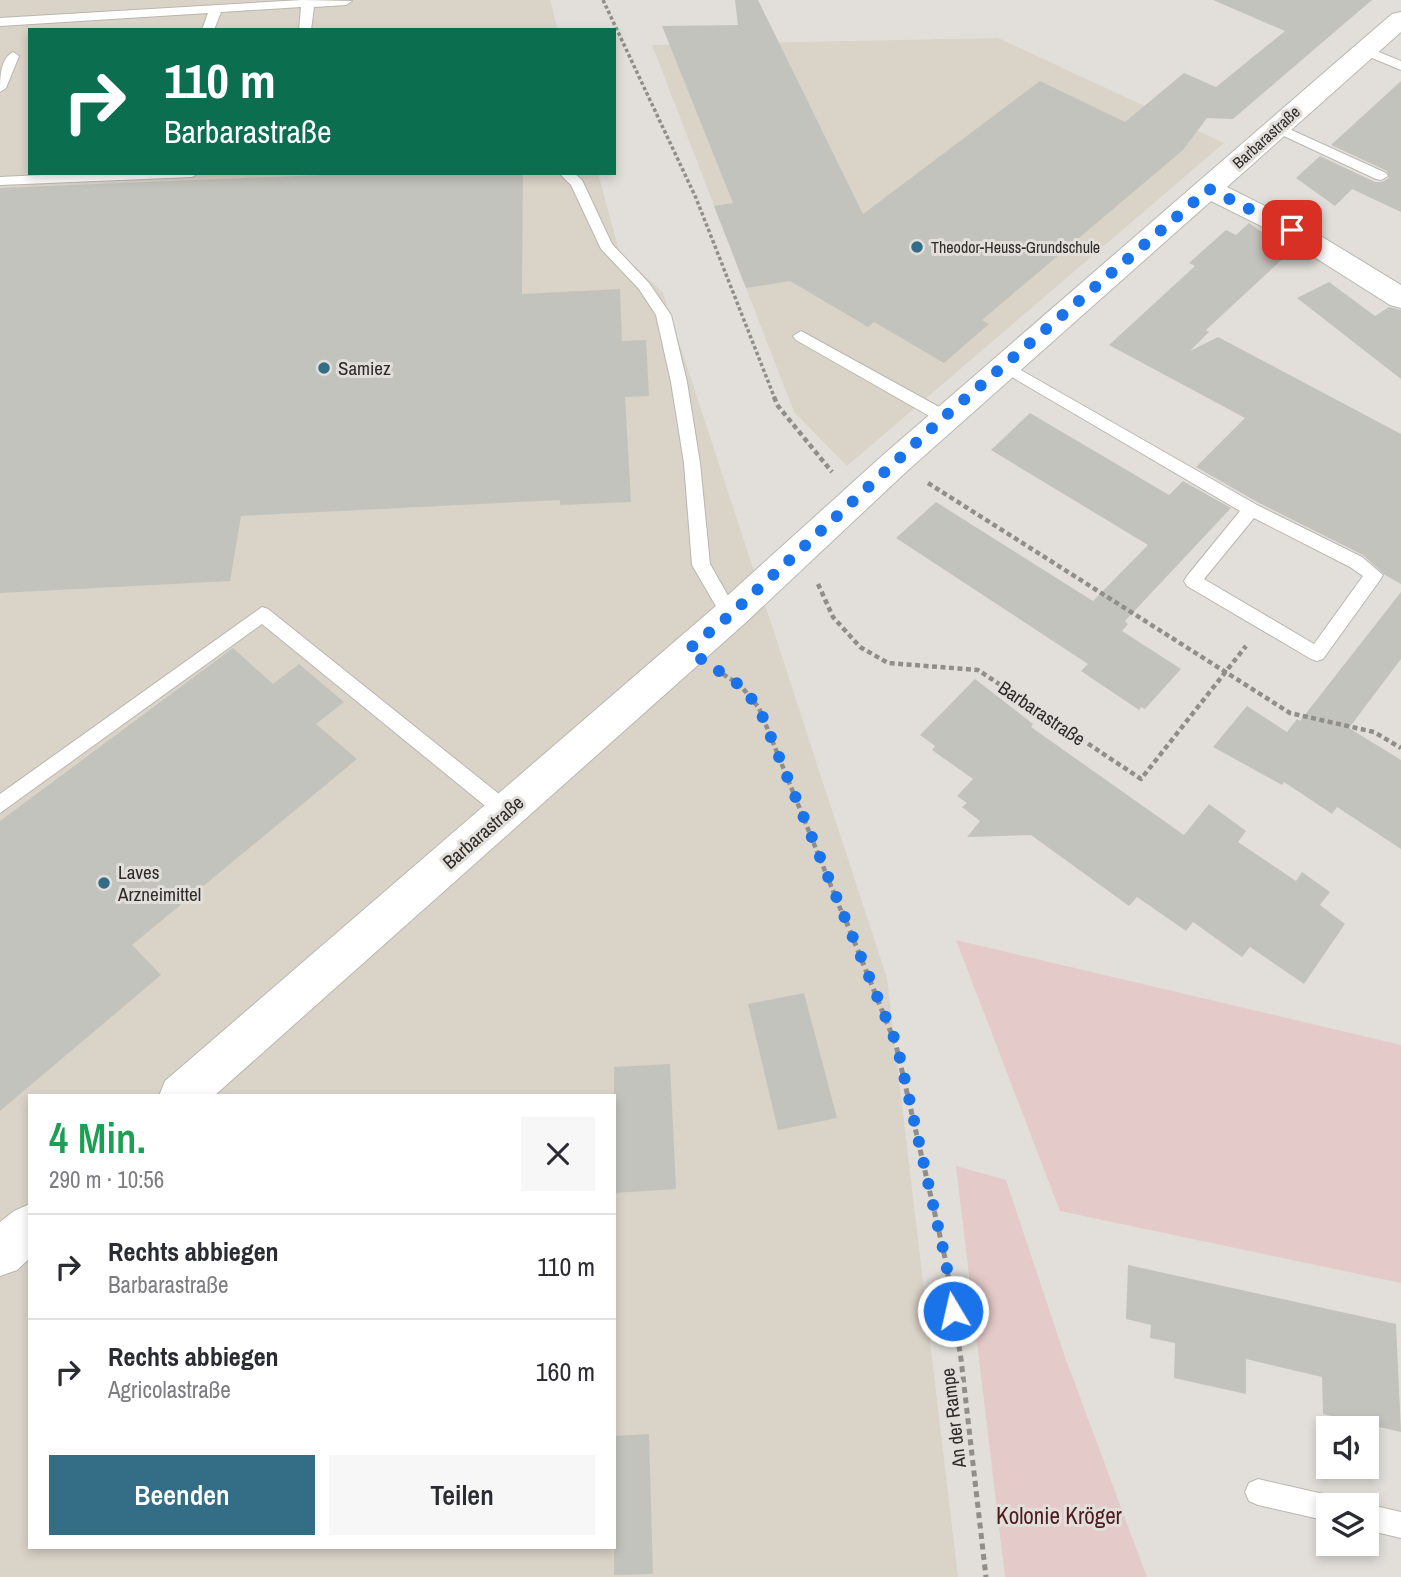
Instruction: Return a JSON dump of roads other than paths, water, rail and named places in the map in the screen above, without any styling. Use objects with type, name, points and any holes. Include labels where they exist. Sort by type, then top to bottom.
[{"type":"street","name":"Barbarastraße","points":[[183,1094],[730,615],[944,417],[1209,189],[1401,19]]},
{"type":"street","points":[[1209,189],[1292,230],[1401,298]]},
{"type":"street","points":[[0,1253],[28,1229]]},
{"type":"lane","points":[[0,22],[346,1]]},
{"type":"lane","points":[[305,28],[309,3]]},
{"type":"lane","points":[[209,28],[216,9]]},
{"type":"lane","points":[[1364,50],[1401,66]]},
{"type":"lane","points":[[0,88],[13,56]]},
{"type":"lane","points":[[1276,127],[1381,176]]},
{"type":"lane","points":[[0,181],[144,175]]},
{"type":"lane","points":[[568,175],[577,183],[606,246],[644,286],[663,315],[679,382],[692,463],[701,565],[730,615]]},
{"type":"lane","points":[[801,336],[944,417]]},
{"type":"lane","points":[[1005,366],[1251,509],[1356,562],[1374,575],[1317,654],[1193,581],[1251,509]]},
{"type":"lane","points":[[0,805],[262,614],[507,812]]},
{"type":"lane","points":[[1258,1492],[1316,1505]]},
{"type":"lane","points":[[1379,1520],[1401,1525]]},
{"type":"place","name":"Theodor-Heuss-Grundschule","points":[[917,247]]},
{"type":"place","name":"Samiez","points":[[324,368]]},
{"type":"place","name":"Laves Arzneimittel","points":[[104,883]]},
{"type":"park label","name":"Kolonie Kröger","points":[[1059,1515]]}]
